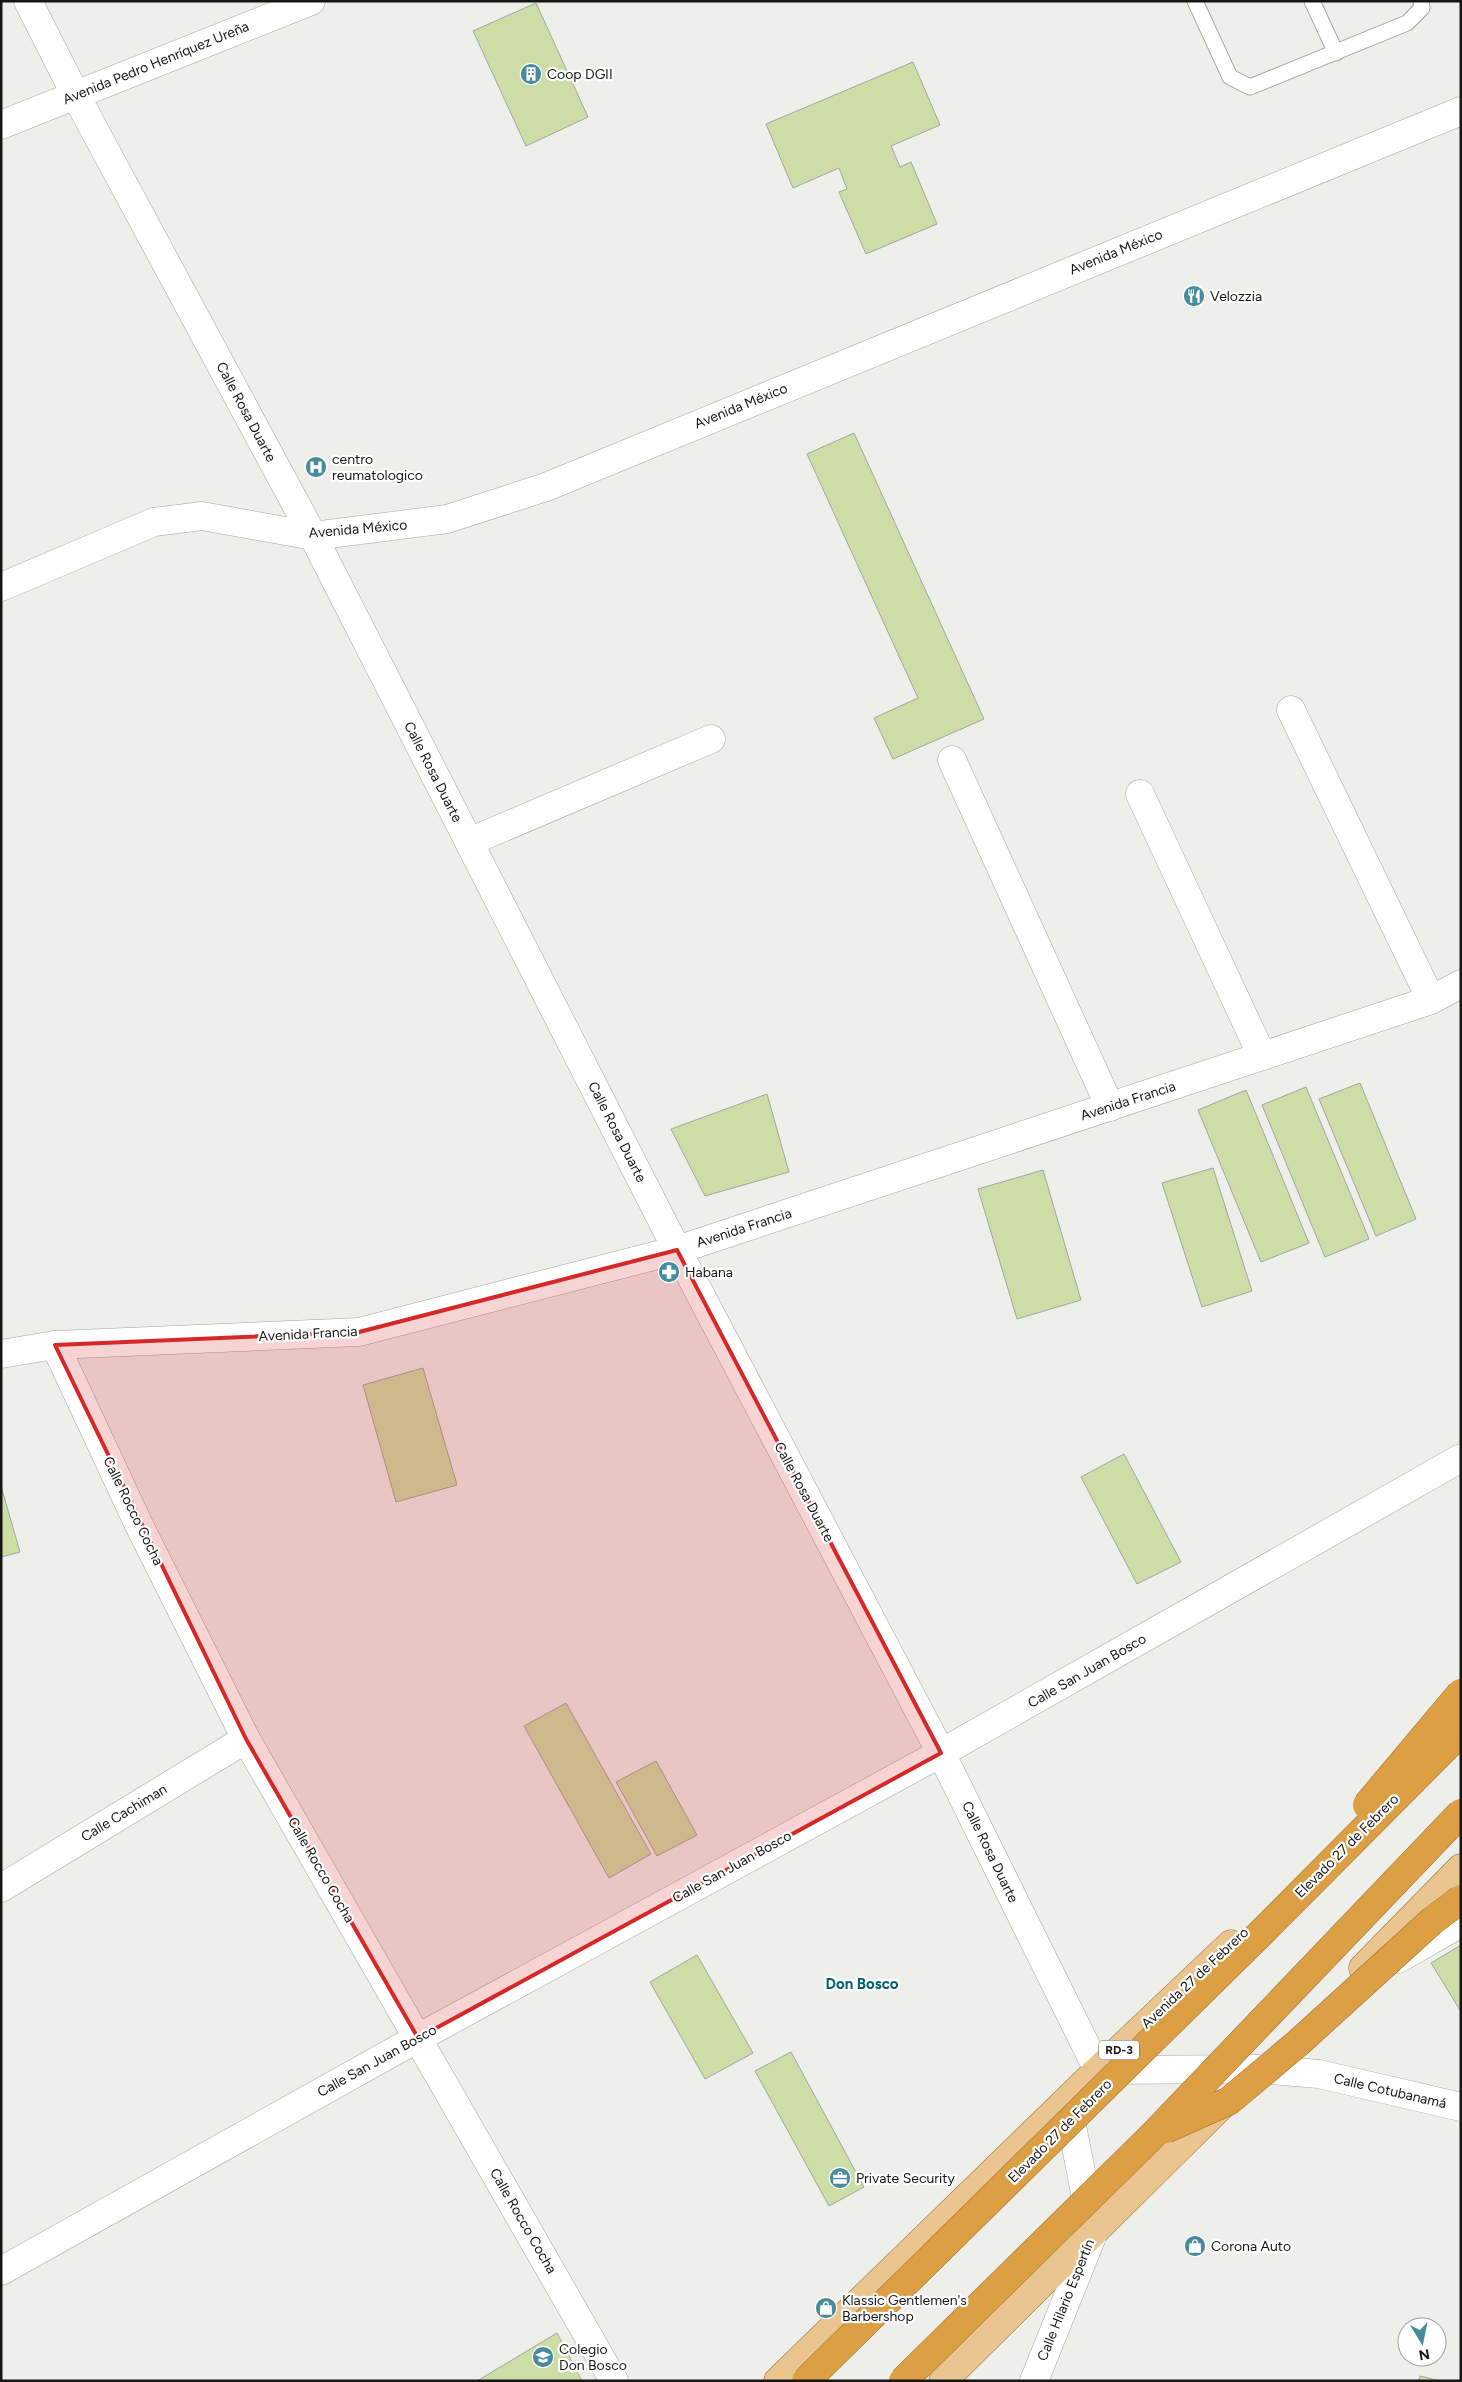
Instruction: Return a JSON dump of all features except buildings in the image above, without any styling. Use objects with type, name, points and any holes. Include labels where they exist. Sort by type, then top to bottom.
[{"type":"highway","points":[[1268,1926],[1415,1745],[1461,1693]]},
{"type":"highway","name":"Elevado 27 de Febrero","points":[[806,2381],[1268,1926],[1461,1732]]},
{"type":"highway","points":[[903,2381],[1155,2134],[1461,1813]]},
{"type":"highway","points":[[1155,2134],[1229,2101],[1298,2043],[1432,1921],[1461,1899]]},
{"type":"main road","name":"Avenida 27 de Febrero","points":[[778,2381],[1098,2070],[1257,1920],[1461,1720]]},
{"type":"main road","points":[[943,2381],[1257,2069],[1336,1995],[1461,1868]]},
{"type":"street","name":"Calle Rosa Duarte","points":[[28,1],[75,94],[313,536],[677,1250],[941,1753],[1098,2070]]},
{"type":"street","name":"Avenida Pedro Henríquez Ureña","points":[[1,124],[311,1]]},
{"type":"street","name":"Avenida México","points":[[1,587],[154,522],[202,516],[313,536],[447,519],[546,487],[1461,111]]},
{"type":"street","points":[[1291,710],[1432,1000]]},
{"type":"street","points":[[469,842],[711,739]]},
{"type":"street","points":[[952,760],[1110,1107]]},
{"type":"street","points":[[1140,794],[1262,1056]]},
{"type":"street","name":"Avenida Francia","points":[[1,1354],[55,1345],[359,1332],[677,1250],[1432,1000],[1461,984]]},
{"type":"street","name":"Calle Rocco Cocha","points":[[55,1345],[138,1523],[246,1739],[614,2381]]},
{"type":"street","name":"Calle San Juan Bosco","points":[[1,2271],[418,2038],[941,1753],[1461,1458]]},
{"type":"street","name":"Calle Cachiman","points":[[1,1888],[246,1739]]},
{"type":"street","points":[[1336,1995],[1461,1923]]},
{"type":"street","points":[[1098,2070],[1257,2069]]},
{"type":"street","name":"Calle Cotubanamá","points":[[1257,2069],[1319,2074],[1461,2107]]},
{"type":"street","name":"Calle Hilario Espertín","points":[[1034,2381],[1093,2234],[1068,2100]]},
{"type":"lane","points":[[1195,1],[1230,77],[1250,87],[1407,23],[1422,8],[1421,1]]},
{"type":"lane","points":[[1312,1],[1336,53]]},
{"type":"highlighted area","points":[[677,1250],[941,1753],[418,2038],[246,1739],[55,1345],[359,1332]]},
{"type":"place","name":"Coop DGII","points":[[531,74]]},
{"type":"place","name":"Velozzia","points":[[1194,296]]},
{"type":"place","name":"centro reumatologico","points":[[316,467]]},
{"type":"place","name":"Habana","points":[[669,1272]]},
{"type":"place","name":"Private Security","points":[[840,2178]]},
{"type":"place","name":"Corona Auto","points":[[1195,2246]]},
{"type":"place","name":"Klassic Gentlemen's Barbershop","points":[[826,2308]]},
{"type":"place","name":"Colegio Don Bosco","points":[[543,2357]]},
{"type":"district","name":"Don Bosco","points":[[862,1984]]}]
